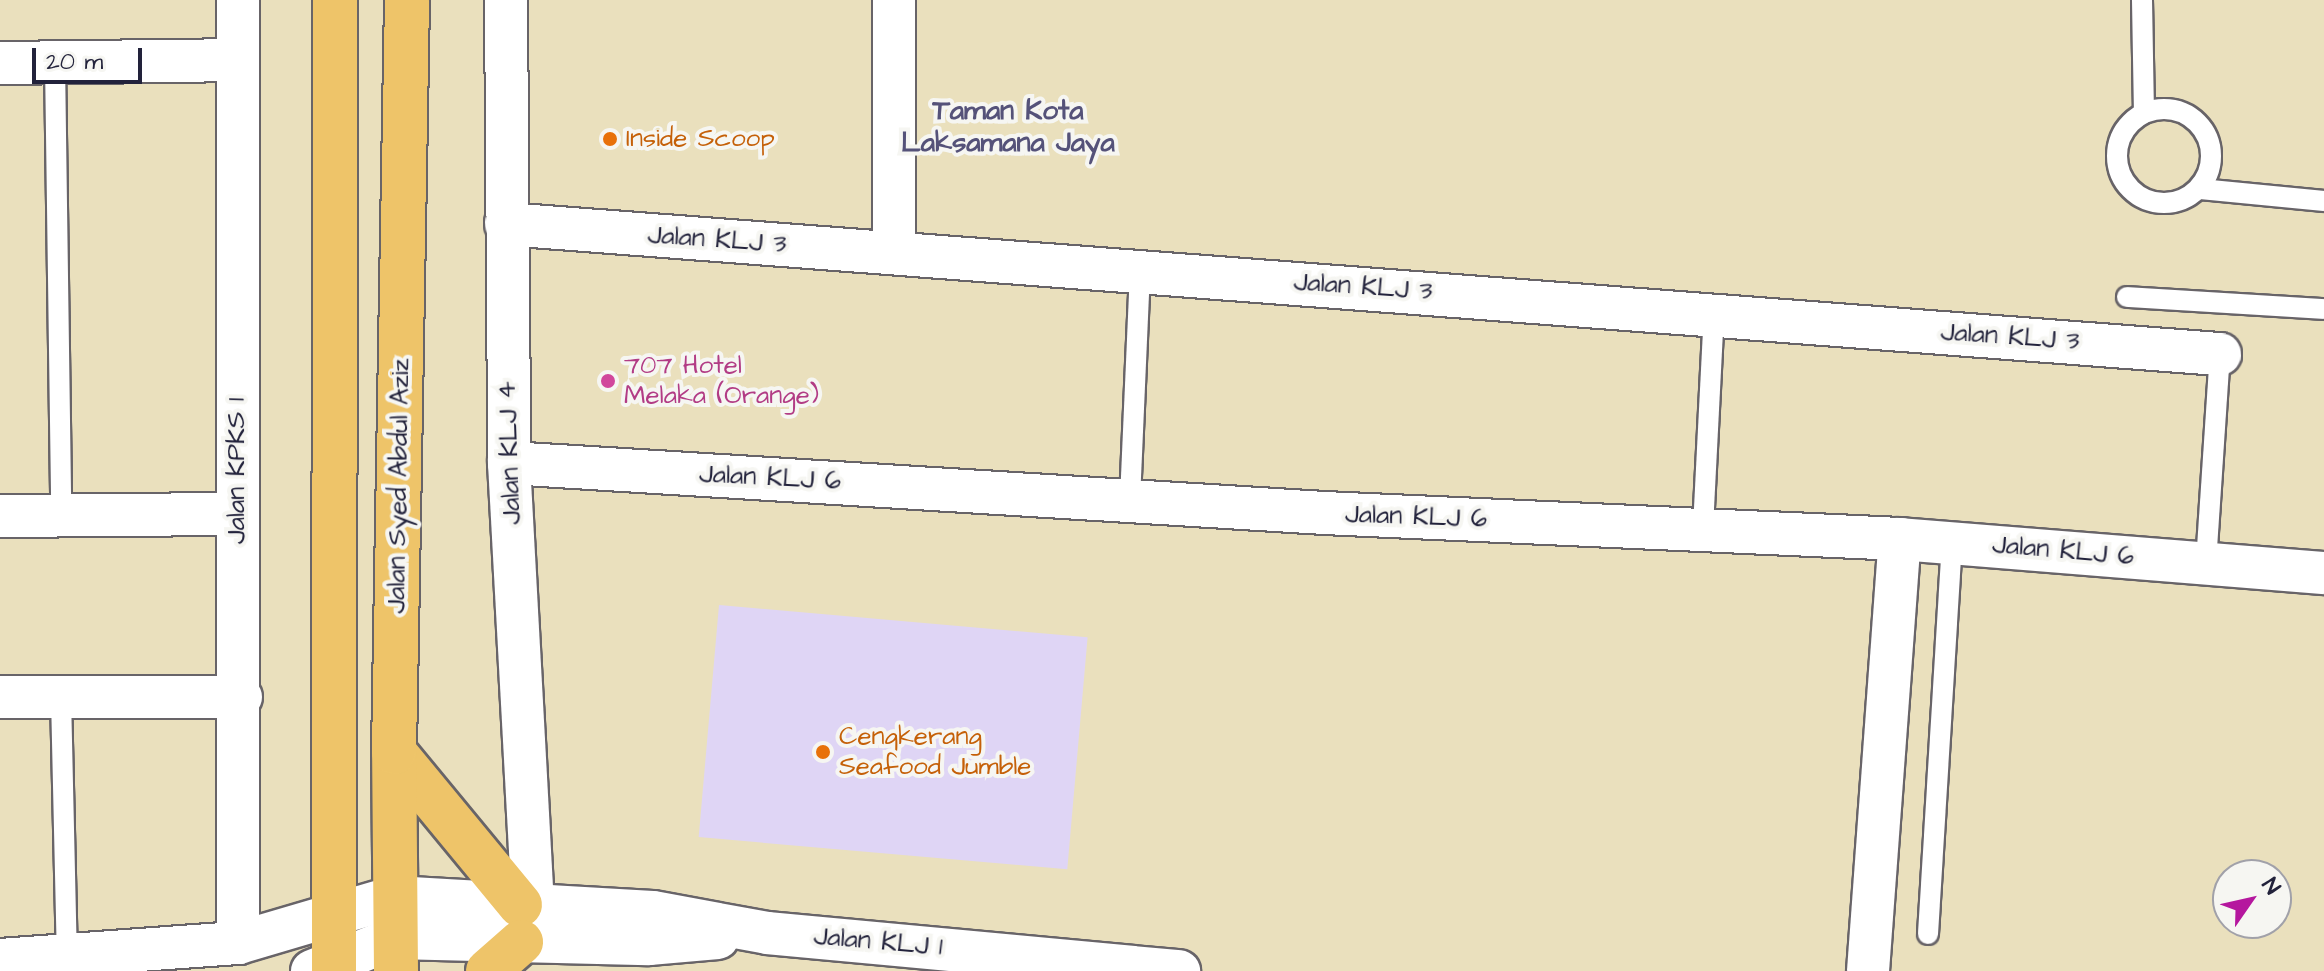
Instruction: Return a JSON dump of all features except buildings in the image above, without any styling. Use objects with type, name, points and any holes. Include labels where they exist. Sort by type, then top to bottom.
[{"type":"main road","points":[[327,969],[333,917],[335,0]]},
{"type":"main road","name":"Jalan Syed Abdul Aziz","points":[[395,935],[394,752],[407,0]]},
{"type":"main road","points":[[394,752],[527,933],[488,971]]},
{"type":"street","name":"Jalan KPKS 1","points":[[238,0],[237,514],[241,697],[238,943]]},
{"type":"street","name":"Jalan KLJ 4","points":[[506,0],[509,463],[527,933]]},
{"type":"street","points":[[894,0],[894,253]]},
{"type":"street","points":[[0,63],[237,60]]},
{"type":"street","name":"Jalan KLJ 3","points":[[506,224],[2220,354]]},
{"type":"street","name":"Jalan KLJ 6","points":[[509,463],[1324,513],[1703,528],[1952,542],[2324,573]]},
{"type":"street","points":[[0,516],[237,514]]},
{"type":"street","points":[[1868,971],[1900,539]]},
{"type":"street","points":[[0,697],[241,697]]},
{"type":"street","points":[[0,960],[238,943],[333,917],[395,935]]},
{"type":"street","name":"Jalan KLJ 1","points":[[395,935],[527,933],[649,944],[767,933],[1179,971]]},
{"type":"street","points":[[327,969],[395,935]]},
{"type":"lane","points":[[2142,0],[2144,113]]},
{"type":"lane","points":[[55,62],[61,515]]},
{"type":"lane","points":[[2200,189],[2212,159],[2203,128],[2176,110],[2144,113],[2131,121],[2117,148],[2122,178],[2143,199],[2173,203],[2200,189],[2324,201]]},
{"type":"lane","points":[[1130,500],[1140,271]]},
{"type":"lane","points":[[2127,297],[2324,309]]},
{"type":"lane","points":[[1703,528],[1714,314]]},
{"type":"lane","points":[[2206,563],[2220,354]]},
{"type":"lane","points":[[1928,934],[1952,542]]},
{"type":"lane","points":[[61,697],[67,954]]},
{"type":"shaded area","points":[[719,605],[1088,637],[1067,869],[699,837]]},
{"type":"place","name":"Inside Scoop","points":[[610,139]]},
{"type":"place","name":"707 Hotel Melaka (Orange)","points":[[608,381]]},
{"type":"place","name":"Cengkerang Seafood Jumble","points":[[823,752]]},
{"type":"district","name":"Taman Kota Laksamana Jaya","points":[[1008,127]]}]
